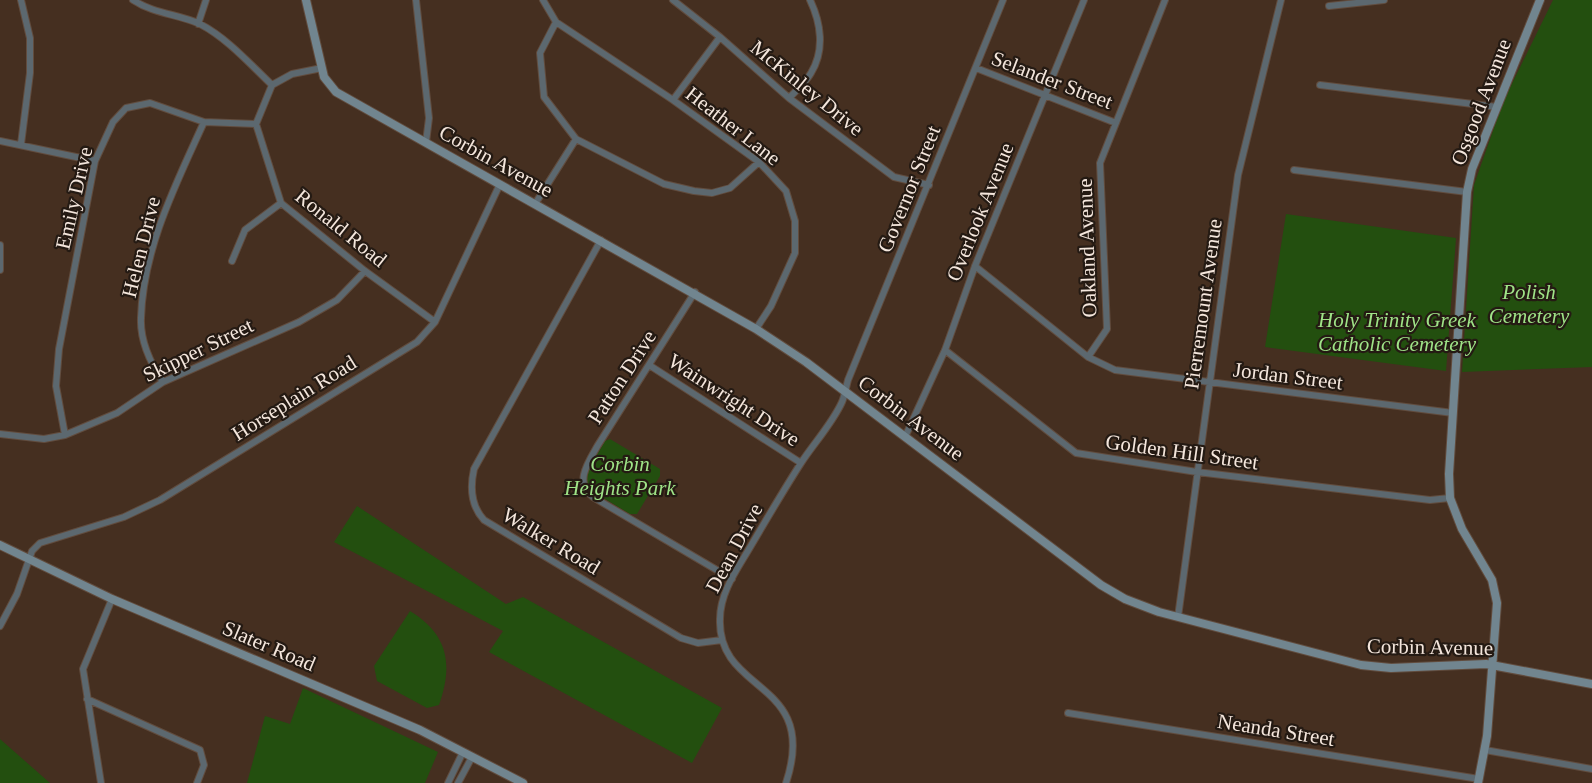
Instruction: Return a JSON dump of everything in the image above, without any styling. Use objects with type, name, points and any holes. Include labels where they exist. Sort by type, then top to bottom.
[{"type":"main road","name":"Corbin Avenue","points":[[306,0],[322,68],[328,83],[336,93],[695,292],[756,329],[845,391],[1107,589],[1137,604],[1178,617],[1361,666],[1391,668],[1493,665],[1592,684]]},
{"type":"main road","name":"Osgood Avenue","points":[[1478,781],[1485,750],[1497,611],[1492,580],[1462,530],[1450,498],[1467,192],[1472,170],[1540,0]]},
{"type":"main road","name":"Slater Road","points":[[0,545],[112,599],[420,729],[523,783]]},
{"type":"street","points":[[21,0],[30,38],[30,61],[21,144]]},
{"type":"street","points":[[133,0],[164,14],[198,24],[222,39],[272,85]]},
{"type":"street","points":[[198,24],[206,0]]},
{"type":"street","points":[[416,0],[429,118],[426,142]]},
{"type":"street","name":"Heather Lane","points":[[543,0],[556,22],[673,100],[759,162],[786,191],[795,220],[795,254],[771,306],[756,329]]},
{"type":"street","name":"McKinley Drive","points":[[673,0],[720,37],[789,98],[894,177],[929,185]]},
{"type":"street","points":[[789,98],[812,73],[822,40],[815,10],[810,0]]},
{"type":"street","name":"Governor Street","points":[[845,391],[1003,0]]},
{"type":"street","name":"Overlook Avenue","points":[[905,437],[945,350],[975,266],[1084,0]]},
{"type":"street","name":"Oakland Avenue","points":[[1088,357],[1107,329],[1100,163],[1165,0]]},
{"type":"street","name":"Pierremount Avenue","points":[[1178,617],[1238,175],[1281,0]]},
{"type":"street","points":[[1329,6],[1384,0]]},
{"type":"street","points":[[556,22],[540,53],[544,97],[576,139],[664,184],[694,191],[712,193],[730,188],[759,162]]},
{"type":"street","points":[[673,100],[720,37]]},
{"type":"street","points":[[256,124],[272,85],[292,75],[322,68]]},
{"type":"street","name":"Selander Street","points":[[976,68],[1116,123]]},
{"type":"street","points":[[1320,85],[1497,107]]},
{"type":"street","name":"Emily Drive","points":[[65,435],[56,387],[59,349],[95,161],[113,122],[126,108],[150,103],[204,122],[256,124]]},
{"type":"street","name":"Helen Drive","points":[[163,382],[150,362],[141,319],[151,259],[165,206],[204,122]]},
{"type":"street","name":"Ronald Road","points":[[256,124],[281,203],[364,271],[435,322]]},
{"type":"street","points":[[536,204],[576,139]]},
{"type":"street","points":[[0,141],[95,161]]},
{"type":"street","points":[[1294,170],[1467,192]]},
{"type":"street","name":"Horseplain Road","points":[[30,558],[34,548],[44,541],[124,517],[160,501],[417,342],[435,322],[500,184]]},
{"type":"street","points":[[232,261],[245,230],[281,203]]},
{"type":"street","name":"Walker Road","points":[[601,240],[474,469],[471,487],[474,500],[484,520],[681,638],[698,644],[722,640]]},
{"type":"street","points":[[0,244],[0,270]]},
{"type":"street","name":"Jordan Street","points":[[975,266],[1088,357],[1115,370],[1453,413]]},
{"type":"street","name":"Skipper Street","points":[[0,434],[44,439],[65,435],[117,413],[163,382],[299,322],[337,300],[364,271]]},
{"type":"street","name":"Patton Drive","points":[[695,292],[590,459],[583,476],[584,488],[593,497],[732,579]]},
{"type":"street","name":"Golden Hill Street","points":[[945,350],[1076,453],[1197,472],[1430,500],[1450,498]]},
{"type":"street","name":"Wainwright Drive","points":[[649,365],[801,463]]},
{"type":"street","name":"Dean Drive","points":[[786,783],[794,759],[792,731],[784,710],[765,688],[737,668],[722,640],[721,609],[732,579],[801,463],[841,404],[845,391]]},
{"type":"street","points":[[0,627],[17,594],[30,558]]},
{"type":"street","points":[[100,783],[83,669],[112,599]]},
{"type":"street","points":[[87,699],[200,750],[204,765],[197,783]]},
{"type":"street","name":"Neanda Street","points":[[1068,713],[1478,781]]},
{"type":"street","points":[[1485,750],[1592,769]]},
{"type":"street","points":[[448,781],[463,752]]},
{"type":"street","points":[[458,783],[472,757]]},
{"type":"green space","name":"Polish Cemetery","points":[[1553,0],[1592,0],[1592,367],[1462,372],[1474,185],[1503,102]]},
{"type":"green space","name":"Holy Trinity Greek Catholic Cemetery","points":[[1286,214],[1456,238],[1446,371],[1265,347]]},
{"type":"green space","name":"Corbin Heights Park","points":[[610,439],[660,469],[660,476],[637,514],[630,514],[595,493],[586,483],[588,470],[605,441]]},
{"type":"green space","points":[[357,506],[506,604],[523,597],[722,708],[692,763],[489,652],[503,631],[334,542]]},
{"type":"green space","points":[[410,611],[433,630],[444,652],[446,677],[439,705],[427,708],[377,681],[374,666]]},
{"type":"green space","points":[[303,688],[438,752],[425,783],[247,783],[265,716],[290,724]]},
{"type":"green space","points":[[0,739],[50,783],[0,783]]}]
